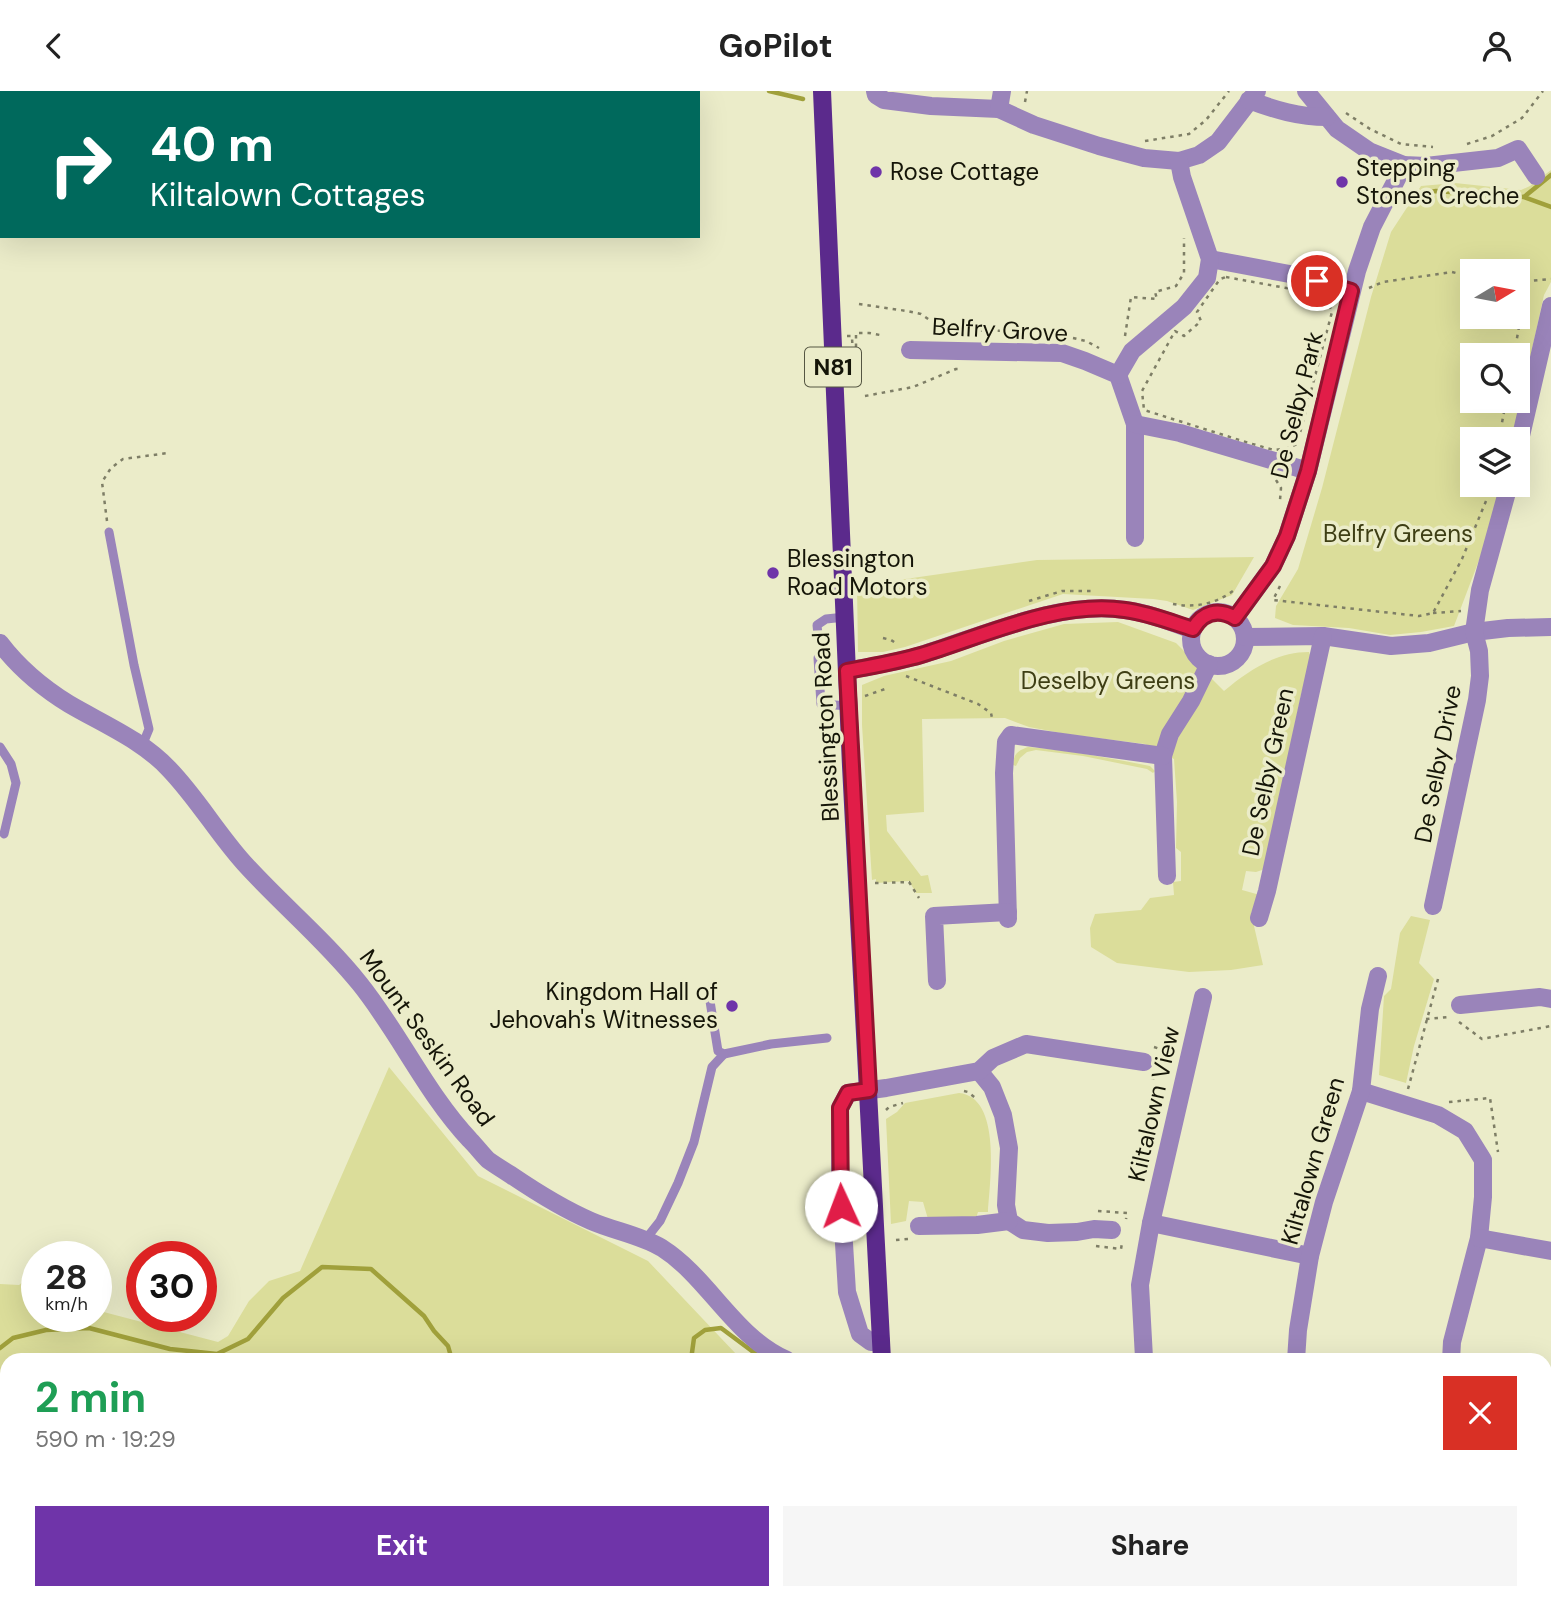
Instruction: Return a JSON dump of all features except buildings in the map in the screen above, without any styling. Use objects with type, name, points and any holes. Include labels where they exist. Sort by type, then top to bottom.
[{"type":"main road","name":"Blessington Road","points":[[822,91],[847,671],[882,1353]]},
{"type":"street","points":[[874,91],[884,100],[931,106],[1001,100],[1034,125],[1144,158],[1179,161],[1199,155],[1219,142],[1253,95],[1282,112],[1326,117]]},
{"type":"street","points":[[1306,91],[1337,129],[1369,151],[1404,165],[1426,166],[1498,158],[1518,149],[1536,176]]},
{"type":"street","points":[[1135,538],[1140,417],[1118,375],[1132,351],[1184,307],[1207,278],[1210,259],[1179,161]]},
{"type":"street","name":"De Selby Park","points":[[1235,618],[1273,566],[1287,536],[1360,289],[1369,234],[1404,165]]},
{"type":"street","points":[[1210,259],[1360,289]]},
{"type":"street","points":[[1523,427],[1551,306]]},
{"type":"street","name":"Belfry Grove","points":[[910,350],[1062,353],[1118,375]]},
{"type":"street","points":[[1140,417],[1180,433],[1308,471]]},
{"type":"street","name":"De Selby Drive","points":[[1433,906],[1477,700],[1479,650],[1474,632],[1480,590],[1506,497]]},
{"type":"street","points":[[847,671],[919,656],[998,629],[1063,612],[1086,609],[1125,610],[1193,629]]},
{"type":"street","points":[[1219,612],[1228,614],[1235,618],[1243,630],[1245,637],[1241,653],[1227,664],[1209,664],[1196,654],[1191,638],[1193,629],[1203,616],[1219,612]]},
{"type":"street","points":[[1245,637],[1323,636],[1391,646],[1429,643],[1474,632],[1551,627]]},
{"type":"street","name":"De Selby Green","points":[[1259,918],[1323,636]]},
{"type":"street","name":"Mount Seskin Road","points":[[0,643],[45,688],[142,746],[187,788],[242,861],[361,985],[435,1097],[488,1160],[536,1192],[590,1221],[662,1248],[740,1325],[773,1353]]},
{"type":"street","points":[[1167,876],[1163,756],[1170,734],[1191,701],[1209,664]]},
{"type":"street","points":[[937,981],[934,916],[1008,916],[1003,773],[1006,742],[1011,735],[1163,756]]},
{"type":"street","name":"Kiltalown Green","points":[[1296,1353],[1310,1257],[1324,1202],[1361,1091],[1370,1009],[1378,976]]},
{"type":"street","name":"Kiltalown View","points":[[1144,1353],[1140,1285],[1151,1223],[1203,997]]},
{"type":"street","points":[[1460,1005],[1540,997],[1551,999]]},
{"type":"street","points":[[881,1341],[870,1342],[860,1334],[847,1292],[840,1179],[840,1108],[848,1093],[979,1071],[993,1058],[1027,1044],[1144,1062]]},
{"type":"street","points":[[979,1071],[992,1087],[1003,1115],[1009,1148],[1006,1205],[1009,1221]]},
{"type":"street","points":[[1361,1091],[1438,1115],[1465,1131],[1483,1160],[1479,1238],[1451,1353]]},
{"type":"street","points":[[919,1226],[977,1226],[1009,1221],[1023,1230],[1048,1233],[1112,1230]]},
{"type":"street","points":[[1151,1223],[1310,1257]]},
{"type":"street","points":[[1479,1238],[1551,1251]]},
{"type":"lane","points":[[109,532],[149,729],[142,746]]},
{"type":"lane","points":[[818,635],[817,625],[826,619],[845,617]]},
{"type":"lane","points":[[818,658],[821,704],[849,706]]},
{"type":"lane","points":[[0,747],[11,764],[16,783],[4,834]]},
{"type":"lane","points":[[709,995],[718,1051],[724,1054]]},
{"type":"lane","points":[[645,1240],[660,1221],[678,1184],[694,1142],[712,1067],[724,1054],[771,1044],[827,1038]]},
{"type":"path","points":[[1024,110],[1027,91]]},
{"type":"path","points":[[1145,141],[1189,134],[1206,120],[1230,91]]},
{"type":"path","points":[[1465,144],[1492,136],[1522,118],[1544,91]]},
{"type":"path","points":[[1344,112],[1401,144],[1434,147]]},
{"type":"path","points":[[1124,340],[1131,297],[1157,299],[1156,292],[1176,286],[1184,273],[1183,234]]},
{"type":"path","points":[[1360,289],[1382,282],[1452,272],[1460,274]]},
{"type":"path","points":[[1226,277],[1319,294],[1327,300],[1332,312],[1297,444],[1274,450],[1140,417],[1142,391],[1175,331],[1184,336],[1201,321],[1197,313],[1220,279],[1226,277]]},
{"type":"path","points":[[1530,282],[1551,279]]},
{"type":"path","points":[[859,304],[921,314],[944,330],[1028,331],[1062,335]]},
{"type":"path","points":[[844,337],[852,336],[853,363],[856,362],[856,333],[880,335]]},
{"type":"path","points":[[1074,338],[1102,349]]},
{"type":"path","points":[[866,396],[913,387],[956,369],[968,369]]},
{"type":"path","points":[[109,532],[102,482],[111,468],[123,459],[167,453]]},
{"type":"path","points":[[1275,479],[1280,488],[1280,502]]},
{"type":"path","points":[[1433,613],[1462,559],[1488,497]]},
{"type":"path","points":[[1286,577],[1273,600],[1419,616],[1463,611]]},
{"type":"path","points":[[1164,602],[1188,607],[1211,603],[1240,585]]},
{"type":"path","points":[[1028,601],[1062,590],[1094,591]]},
{"type":"path","points":[[883,638],[898,645]]},
{"type":"path","points":[[902,675],[978,704],[991,713],[992,718]]},
{"type":"path","points":[[868,884],[909,882],[919,898]]},
{"type":"path","points":[[1438,979],[1426,1019],[1452,1017],[1482,1039],[1551,1026]]},
{"type":"path","points":[[959,1090],[968,1092],[982,1104]]},
{"type":"path","points":[[883,1114],[889,1107],[902,1103]]},
{"type":"green space","name":"Belfry Greens","points":[[1551,170],[1551,282],[1544,295],[1530,358],[1530,343],[1460,343],[1460,413],[1518,413],[1515,427],[1460,427],[1460,497],[1499,497],[1492,526],[1454,626],[1390,635],[1349,628],[1293,625],[1275,618],[1276,606],[1298,569],[1391,232],[1421,186],[1455,183],[1521,190]]},
{"type":"green space","name":"Deselby Greens","points":[[1254,557],[1232,595],[1193,610],[1153,599],[1063,594],[905,647],[883,652],[858,652],[857,586],[1037,560]]},
{"type":"green space","name":"Deselby Greens","points":[[1118,622],[1176,643],[1224,691],[1243,676],[1274,659],[1309,652],[1311,658],[1265,869],[1246,871],[1242,890],[1260,895],[1251,913],[1263,965],[1189,972],[1117,963],[1091,947],[1090,928],[1095,914],[1141,910],[1150,898],[1174,895],[1173,882],[1181,881],[1181,852],[1176,848],[1174,759],[1145,744],[1066,734],[1029,727],[1005,718],[922,719],[924,812],[886,815],[887,831],[921,876],[928,875],[932,893],[916,893],[909,881],[876,883],[876,879],[872,880],[862,685],[884,676],[951,661],[1004,641],[1064,624]]},
{"type":"green space","points":[[1028,747],[1119,760],[1150,766],[1155,771],[1153,773],[1147,769],[1083,756],[1036,750],[1027,752],[1016,766],[1013,765],[1017,753]]},
{"type":"green space","points":[[1411,916],[1430,920],[1419,963],[1434,979],[1406,1083],[1379,1075],[1384,996],[1391,989],[1400,933]]},
{"type":"green space","points":[[389,1067],[478,1176],[648,1261],[735,1353],[0,1353],[0,1284],[21,1283],[21,1332],[112,1332],[112,1314],[126,1318],[126,1332],[180,1332],[218,1342],[228,1336],[249,1301],[269,1281],[300,1271]]},
{"type":"green space","points":[[959,1093],[973,1098],[982,1109],[988,1125],[991,1162],[988,1212],[978,1212],[976,1218],[928,1219],[923,1202],[909,1201],[906,1221],[891,1224],[886,1119],[905,1103]]},
{"type":"waterway","points":[[769,91],[803,99]]},
{"type":"waterway","points":[[1412,195],[1436,191],[1524,197],[1551,175]]},
{"type":"waterway","points":[[1524,197],[1551,207]]},
{"type":"waterway","points":[[219,1353],[248,1339],[283,1298],[322,1267],[371,1269],[424,1316],[448,1346],[450,1353]]},
{"type":"waterway","points":[[0,1348],[13,1338],[46,1330],[89,1328],[170,1349],[208,1353]]},
{"type":"waterway","points":[[692,1353],[694,1338],[705,1330],[721,1328],[755,1353]]},
{"type":"place","name":"Rose Cottage","points":[[876,172]]},
{"type":"place","name":"Stepping Stones Creche","points":[[1342,182]]},
{"type":"place","name":"Blessington Road Motors","points":[[773,573]]},
{"type":"place","name":"Kingdom Hall of Jehovah's Witnesses","points":[[732,1006]]},
{"type":"route","points":[[841,1206],[840,1108],[848,1093],[869,1090],[847,671],[919,656],[998,629],[1063,612],[1086,609],[1125,610],[1193,629],[1203,616],[1211,613],[1219,612],[1235,618],[1273,566],[1287,536],[1308,471],[1351,291],[1317,281]]}]
